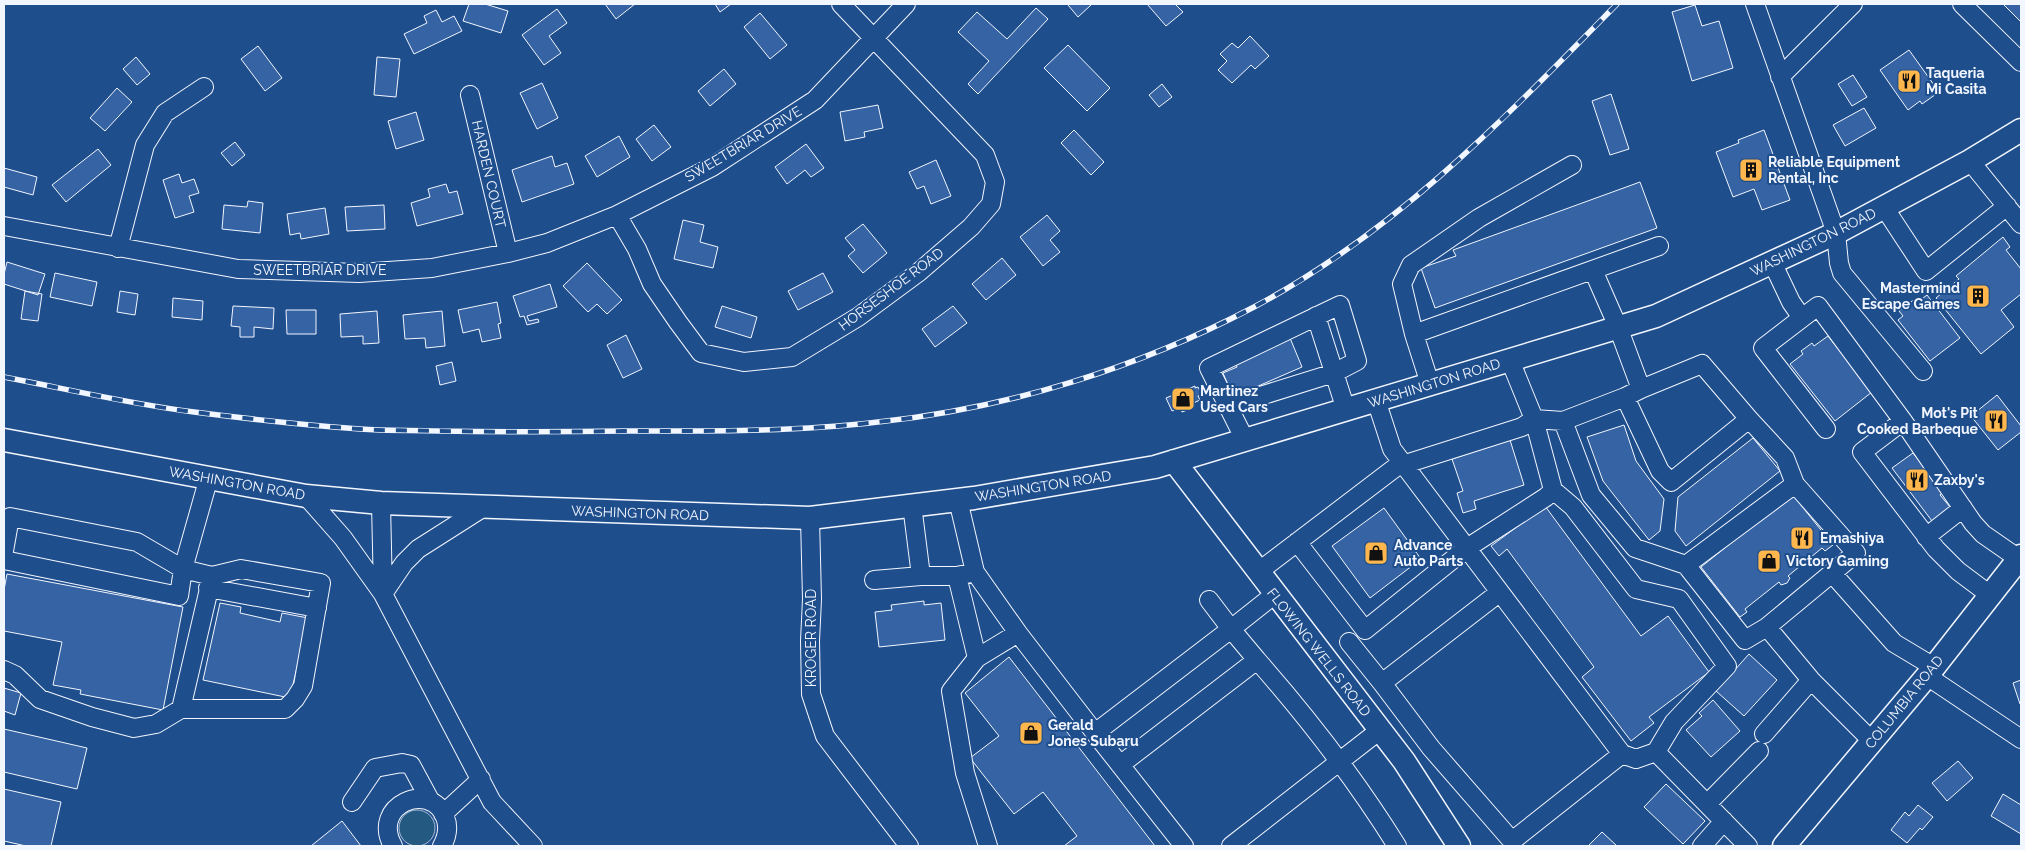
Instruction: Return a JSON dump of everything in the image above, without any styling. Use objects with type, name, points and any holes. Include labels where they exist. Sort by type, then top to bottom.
[{"type":"main road","name":"WASHINGTON ROAD","points":[[4,440],[306,496],[382,503],[810,518],[958,500],[1116,474],[1174,462],[1656,316],[1836,233],[1970,161],[2021,130]]},
{"type":"main road","name":"FLOWING WELLS ROAD","points":[[1174,462],[1404,761],[1459,846]]},
{"type":"main road","name":"COLUMBIA ROAD","points":[[1784,846],[1930,671],[2020,557]]},
{"type":"street","name":"HORSESHOE ROAD","points":[[617,215],[636,249],[652,284],[701,353],[744,362],[792,357],[858,317],[919,272],[971,227],[991,204],[995,182],[985,155],[841,4]]},
{"type":"street","name":"SWEETBRIAR DRIVE","points":[[4,226],[238,269],[359,273],[432,268],[508,253],[547,243],[617,215],[712,167],[815,100],[906,4]]},
{"type":"street","points":[[1755,4],[1836,233],[1838,263],[1842,273],[1923,370]]},
{"type":"street","points":[[1780,77],[1853,4]]},
{"type":"street","points":[[1962,4],[2021,62]]},
{"type":"street","points":[[118,248],[145,145],[165,113],[204,87]]},
{"type":"street","name":"HARDEN COURT","points":[[470,95],[508,253]]},
{"type":"street","points":[[1970,161],[2021,224]]},
{"type":"street","points":[[1430,384],[1414,334],[1402,284],[1411,265],[1479,218],[1572,165]]},
{"type":"street","points":[[1884,207],[1926,271],[2006,206]]},
{"type":"street","points":[[1414,334],[1658,246]]},
{"type":"street","points":[[1772,262],[1791,302],[1802,318]]},
{"type":"street","points":[[1593,270],[1618,327],[1641,389]]},
{"type":"street","points":[[1228,406],[1334,373],[1357,362],[1340,305],[1208,368],[1245,440]]},
{"type":"street","points":[[1826,429],[1763,348],[1818,306],[1983,534],[2020,557]]},
{"type":"street","points":[[1316,316],[1346,410]]},
{"type":"street","points":[[1376,400],[1392,449],[1622,754],[1636,759],[1656,752],[1674,722],[1727,666],[1679,599],[1636,588],[1573,507],[1553,490],[1534,418],[1510,360]]},
{"type":"street","points":[[1258,572],[1396,467],[1405,466],[1522,427],[1534,418],[1563,421],[1702,364],[1785,458],[1795,484],[1856,553],[1767,627],[1745,640],[1686,564],[1635,548],[1591,494],[1563,421]]},
{"type":"street","points":[[1625,397],[1660,471],[1670,482],[1749,419]]},
{"type":"street","points":[[1903,421],[1862,452],[1936,549],[1958,571],[1990,595]]},
{"type":"street","points":[[4,560],[179,596],[183,569],[209,477]]},
{"type":"street","points":[[1686,564],[1795,484]]},
{"type":"street","points":[[1325,660],[1467,548],[1546,497],[1553,490]]},
{"type":"street","points":[[306,496],[343,538],[383,594],[492,802],[533,846]]},
{"type":"street","points":[[958,500],[975,572],[1018,633],[1184,846]]},
{"type":"street","points":[[382,503],[383,594]]},
{"type":"street","points":[[912,506],[921,576]]},
{"type":"street","points":[[383,594],[404,563],[418,549],[484,507]]},
{"type":"street","points":[[1926,537],[1963,508]]},
{"type":"street","points":[[4,551],[7,517],[137,542],[183,569],[210,582],[318,608]]},
{"type":"street","name":"KROGER ROAD","points":[[810,518],[812,599],[810,641],[811,694],[826,736],[909,846]]},
{"type":"street","points":[[1297,542],[1365,630]]},
{"type":"street","points":[[4,670],[15,675],[40,699],[92,717],[134,728],[156,724],[180,709],[285,709],[295,699],[303,686],[322,583],[241,569],[210,582]]},
{"type":"street","points":[[874,580],[921,576],[957,576],[975,572]]},
{"type":"street","points":[[1832,573],[1894,643],[2021,739]]},
{"type":"street","points":[[957,576],[977,658]]},
{"type":"street","points":[[180,709],[210,582]]},
{"type":"street","points":[[1382,683],[1500,592]]},
{"type":"street","points":[[1095,733],[1275,594]]},
{"type":"street","points":[[1209,600],[1256,660],[1291,698],[1374,810],[1397,846]]},
{"type":"street","points":[[1767,627],[1811,680],[1872,741]]},
{"type":"street","points":[[988,846],[966,773],[951,691],[977,658],[1018,633]]},
{"type":"street","points":[[1349,642],[1430,748],[1512,841],[1622,754]]},
{"type":"street","points":[[1120,765],[1256,660]]},
{"type":"street","points":[[1707,804],[1762,742],[1811,680]]},
{"type":"street","points":[[1231,846],[1380,730]]},
{"type":"street","points":[[1656,752],[1748,846]]},
{"type":"street","points":[[352,802],[375,768],[402,764],[411,765],[447,823],[448,842]]},
{"type":"street","points":[[437,808],[481,779]]},
{"type":"street","points":[[393,846],[388,836],[389,817],[402,802],[422,799],[437,808]]},
{"type":"street","points":[[1702,846],[1724,821]]},
{"type":"shaded area","points":[[417,810],[424,811],[430,815],[434,821],[434,835],[430,841],[424,845],[417,846],[410,845],[404,841],[400,835],[399,828],[400,821],[404,815],[410,811]]},
{"type":"building","points":[[469,4],[485,4],[508,11],[501,33],[463,21]]},
{"type":"building","points":[[605,4],[635,4],[616,19]]},
{"type":"building","points":[[715,4],[731,4],[720,12]]},
{"type":"building","points":[[1069,4],[1089,4],[1091,5],[1078,17]]},
{"type":"building","points":[[1147,4],[1175,4],[1183,12],[1166,26]]},
{"type":"building","points":[[2003,4],[2021,4],[2021,22]]},
{"type":"building","points":[[1695,5],[1702,26],[1719,21],[1733,68],[1692,81],[1672,12]]},
{"type":"building","points":[[1036,8],[1048,19],[978,94],[968,84],[989,61],[958,32],[977,12],[1007,39]]},
{"type":"building","points":[[557,9],[567,23],[549,36],[561,53],[544,65],[522,35]]},
{"type":"building","points":[[436,10],[442,22],[454,16],[462,31],[414,54],[404,34],[427,23],[424,16]]},
{"type":"building","points":[[760,13],[787,45],[770,59],[744,27]]},
{"type":"building","points":[[1250,36],[1269,56],[1255,69],[1251,65],[1232,83],[1218,70],[1227,61],[1220,54],[1232,43],[1238,48]]},
{"type":"building","points":[[1068,45],[1110,88],[1087,111],[1044,68]]},
{"type":"building","points":[[258,46],[282,78],[265,91],[241,59]]},
{"type":"building","name":"Taqueria Mi Casita","points":[[1909,50],[1939,92],[1922,104],[1920,101],[1908,110],[1880,70]]},
{"type":"building","points":[[136,57],[150,74],[137,85],[123,69]]},
{"type":"building","points":[[377,57],[400,59],[396,97],[374,95]]},
{"type":"building","points":[[724,69],[736,84],[710,106],[698,91]]},
{"type":"building","points":[[1853,75],[1867,97],[1852,106],[1838,84]]},
{"type":"building","points":[[542,83],[558,118],[537,129],[520,93]]},
{"type":"building","points":[[1162,84],[1172,97],[1159,107],[1149,95]]},
{"type":"building","points":[[117,88],[132,102],[105,131],[90,118]]},
{"type":"building","points":[[1611,94],[1629,149],[1610,155],[1592,101]]},
{"type":"building","points":[[878,105],[883,128],[864,132],[865,137],[845,141],[840,112]]},
{"type":"building","points":[[1864,108],[1876,128],[1845,146],[1833,125]]},
{"type":"building","points":[[416,112],[424,140],[396,149],[388,121]]},
{"type":"building","points":[[654,125],[671,147],[652,161],[636,139]]},
{"type":"building","points":[[1074,130],[1104,162],[1091,175],[1061,143]]},
{"type":"building","name":"Reliable Equipment Rental, Inc","points":[[1764,130],[1790,200],[1762,210],[1754,189],[1733,197],[1716,152],[1739,143],[1738,140]]},
{"type":"building","points":[[619,136],[630,157],[597,177],[585,156]]},
{"type":"building","points":[[235,142],[245,155],[232,166],[221,153]]},
{"type":"building","points":[[806,144],[824,168],[811,177],[805,170],[787,184],[775,167]]},
{"type":"building","points":[[98,149],[111,165],[66,202],[52,185]]},
{"type":"building","points":[[552,156],[555,167],[567,163],[574,184],[522,202],[512,170]]},
{"type":"building","points":[[936,160],[951,196],[931,204],[924,186],[917,189],[909,172]]},
{"type":"building","points":[[4,168],[37,177],[33,195],[4,187]]},
{"type":"building","points":[[179,174],[182,183],[194,179],[199,193],[189,196],[194,212],[175,218],[163,180]]},
{"type":"building","points":[[1640,182],[1657,228],[1435,308],[1421,268],[1456,256],[1453,250]]},
{"type":"building","points":[[446,184],[449,193],[457,191],[463,214],[417,226],[411,203],[430,197],[428,189]]},
{"type":"building","points":[[248,201],[263,203],[260,233],[222,229],[224,205],[247,207]]},
{"type":"building","points":[[384,205],[385,229],[347,231],[345,207]]},
{"type":"building","points":[[325,208],[329,234],[301,239],[300,233],[290,235],[287,214]]},
{"type":"building","points":[[1047,215],[1060,231],[1050,240],[1060,252],[1043,266],[1020,237]]},
{"type":"building","points":[[683,220],[704,225],[700,242],[718,247],[713,268],[674,259]]},
{"type":"building","points":[[863,224],[887,253],[863,273],[848,256],[855,250],[845,238]]},
{"type":"building","name":"Mastermind Escape Games","points":[[2003,237],[2010,247],[2006,250],[2021,269],[2021,294],[2001,310],[2014,327],[1981,354],[1936,298],[1959,279],[1956,276]]},
{"type":"building","points":[[1002,258],[1016,275],[986,300],[972,284]]},
{"type":"building","points":[[7,262],[45,274],[38,295],[4,284]]},
{"type":"building","points":[[587,263],[622,300],[607,314],[597,304],[588,312],[563,286]]},
{"type":"building","points":[[55,273],[97,282],[92,306],[50,297]]},
{"type":"building","points":[[823,273],[833,292],[798,310],[788,291]]},
{"type":"building","points":[[550,284],[557,307],[527,316],[529,321],[538,319],[539,322],[527,325],[524,316],[520,317],[513,296]]},
{"type":"building","points":[[25,291],[42,294],[38,321],[21,319]]},
{"type":"building","points":[[120,291],[138,294],[135,315],[117,312]]},
{"type":"building","points":[[1927,295],[1960,338],[1930,361],[1898,320],[1903,316],[1899,311],[1916,298],[1919,301]]},
{"type":"building","points":[[173,298],[203,301],[202,320],[172,317]]},
{"type":"building","points":[[497,302],[501,323],[498,324],[501,338],[482,342],[479,329],[463,333],[458,310]]},
{"type":"building","points":[[233,306],[274,308],[273,329],[254,327],[254,337],[240,337],[240,327],[231,326]]},
{"type":"building","points":[[722,306],[757,317],[751,338],[715,327]]},
{"type":"building","points":[[953,306],[967,323],[935,347],[922,329]]},
{"type":"building","points":[[286,310],[316,310],[316,334],[287,334]]},
{"type":"building","points":[[377,311],[379,343],[363,344],[363,336],[341,337],[340,314]]},
{"type":"building","points":[[442,311],[445,346],[426,348],[425,338],[405,339],[403,315]]},
{"type":"building","points":[[626,335],[642,369],[623,378],[607,345]]},
{"type":"building","points":[[1828,336],[1872,392],[1835,421],[1790,364],[1803,354],[1801,351],[1812,343],[1814,346]]},
{"type":"building","points":[[1290,338],[1302,367],[1233,397],[1223,373],[1237,367],[1235,361]]},
{"type":"building","points":[[452,362],[456,381],[440,385],[436,366]]},
{"type":"building","name":"Martinez Used Cars","points":[[1195,386],[1195,388],[1198,387],[1202,395],[1198,396],[1200,400],[1189,405],[1190,409],[1182,412],[1180,407],[1172,411],[1166,398]]},
{"type":"building","name":"Mot's Pit Cooked Barbeque","points":[[1997,395],[2021,426],[2021,432],[1998,450],[1971,416]]},
{"type":"building","points":[[1624,425],[1636,461],[1664,499],[1660,531],[1649,540],[1603,481],[1587,437]]},
{"type":"building","points":[[1753,438],[1780,471],[1686,546],[1675,531],[1678,497]]},
{"type":"building","points":[[1510,440],[1524,485],[1474,501],[1476,509],[1463,513],[1457,493],[1463,491],[1452,459]]},
{"type":"building","name":"Zaxby's","points":[[1913,453],[1943,492],[1940,495],[1950,507],[1932,521],[1892,468]]},
{"type":"building","points":[[1792,494],[1833,545],[1825,551],[1822,548],[1788,576],[1790,578],[1787,583],[1781,585],[1779,582],[1745,609],[1747,612],[1740,617],[1701,567]]},
{"type":"building","points":[[1545,506],[1641,636],[1668,616],[1709,672],[1649,717],[1654,723],[1631,741],[1582,677],[1594,667],[1507,549],[1499,556],[1491,546]]},
{"type":"building","name":"Advance Auto Parts","points":[[1384,508],[1421,559],[1370,598],[1332,546]]},
{"type":"building","points":[[7,574],[183,607],[163,710],[80,694],[81,690],[53,685],[62,642],[4,631],[4,590]]},
{"type":"building","points":[[924,601],[924,605],[941,603],[945,640],[879,647],[875,612],[892,610],[891,605]]},
{"type":"building","points":[[220,603],[241,607],[240,613],[280,622],[282,613],[308,618],[290,698],[203,680]]},
{"type":"building","points":[[1749,654],[1777,680],[1744,716],[1716,691]]},
{"type":"building","points":[[1009,657],[1155,846],[1064,846],[1077,836],[1043,792],[1014,814],[970,758],[999,736],[965,693]]},
{"type":"building","points":[[2021,680],[2021,704],[2020,704],[2013,683]]},
{"type":"building","points":[[4,688],[21,693],[15,715],[4,711]]},
{"type":"building","points":[[1713,700],[1740,731],[1711,757],[1686,730],[1702,716],[1699,713]]},
{"type":"building","points":[[4,729],[87,748],[77,789],[4,772]]},
{"type":"building","points":[[1958,761],[1973,778],[1947,801],[1932,783]]},
{"type":"building","points":[[1666,784],[1705,821],[1683,844],[1644,807]]},
{"type":"building","points":[[4,789],[61,802],[51,846],[26,846],[4,841]]},
{"type":"building","points":[[2003,794],[2021,805],[2021,834],[1991,816]]},
{"type":"building","points":[[1918,805],[1933,817],[1907,843],[1891,830],[1905,812],[1909,816]]},
{"type":"building","points":[[342,821],[361,846],[311,846]]},
{"type":"building","points":[[1602,832],[1617,846],[1588,846]]},
{"type":"railway","points":[[4,377],[170,409],[277,422],[380,430],[532,432],[719,431],[815,428],[927,416],[1024,396],[1119,367],[1165,349],[1254,307],[1306,277],[1355,244],[1447,170],[1533,89],[1617,4]]},
{"type":"place","name":"Taqueria Mi Casita","points":[[1909,81]]},
{"type":"place","name":"Reliable Equipment Rental, Inc","points":[[1751,170]]},
{"type":"place","name":"Mastermind Escape Games","points":[[1978,296]]},
{"type":"place","name":"Martinez Used Cars","points":[[1183,399]]},
{"type":"place","name":"Mot's Pit Cooked Barbeque","points":[[1996,421]]},
{"type":"place","name":"Zaxby's","points":[[1917,480]]},
{"type":"place","name":"Emashiya","points":[[1802,538]]},
{"type":"place","name":"Advance Auto Parts","points":[[1376,553]]},
{"type":"place","name":"Victory Gaming","points":[[1769,561]]},
{"type":"place","name":"Gerald Jones Subaru","points":[[1031,733]]}]
